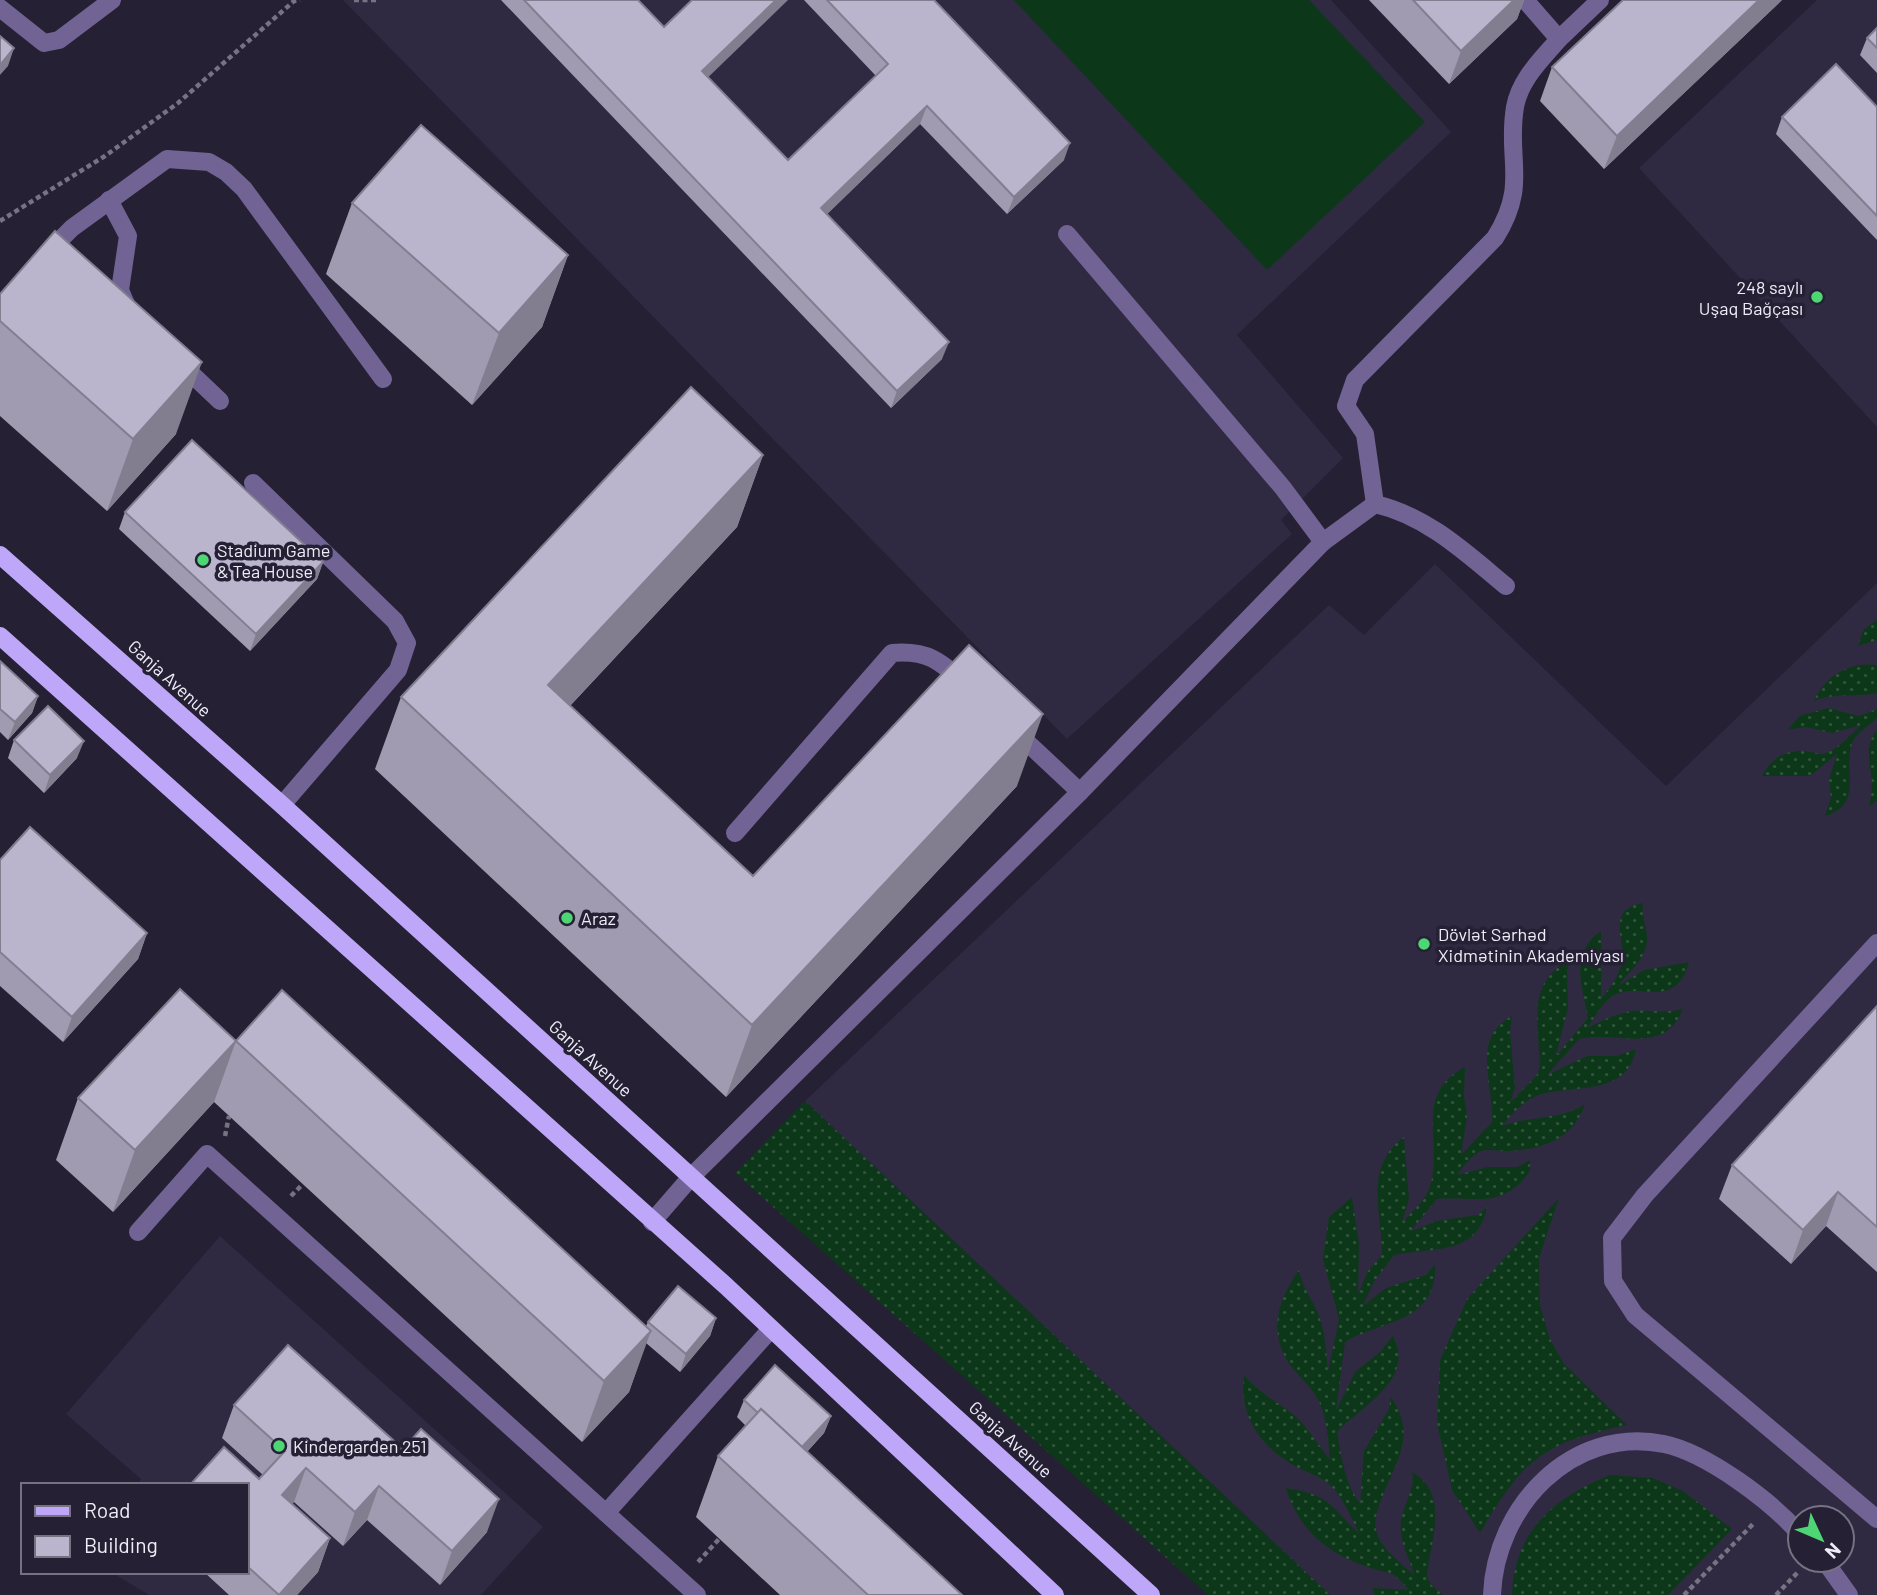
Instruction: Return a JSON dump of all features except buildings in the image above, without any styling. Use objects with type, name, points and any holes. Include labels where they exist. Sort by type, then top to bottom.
[{"type":"main road","name":"Ganja Avenue","points":[[0,555],[282,805],[1151,1595]]},
{"type":"main road","points":[[0,636],[771,1329],[1055,1595]]},
{"type":"lane","points":[[0,8],[44,43],[59,40],[112,0]]},
{"type":"lane","points":[[1525,0],[1559,39]]},
{"type":"lane","points":[[1375,504],[1365,434],[1346,406],[1348,394],[1355,380],[1495,238],[1509,216],[1516,183],[1515,106],[1526,78],[1559,39],[1600,0]]},
{"type":"lane","points":[[36,264],[72,228],[167,159],[209,162],[226,172],[244,189],[383,379]]},
{"type":"lane","points":[[108,200],[128,236],[120,290],[133,320],[142,329]]},
{"type":"lane","points":[[1067,234],[1283,488],[1322,542]]},
{"type":"lane","points":[[162,347],[220,401]]},
{"type":"lane","points":[[253,483],[395,621],[407,642],[398,670],[282,805]]},
{"type":"lane","points":[[652,1222],[691,1177],[1080,792],[1322,542],[1375,504],[1403,510],[1447,537],[1506,586]]},
{"type":"lane","points":[[735,833],[892,653],[915,651],[941,662],[981,699]]},
{"type":"lane","points":[[1000,718],[1080,792]]},
{"type":"lane","points":[[1877,943],[1644,1195],[1612,1238],[1613,1281],[1635,1315],[1877,1519]]},
{"type":"lane","points":[[138,1232],[207,1154],[697,1595]]},
{"type":"lane","points":[[606,1513],[771,1329]]},
{"type":"lane","points":[[1492,1595],[1494,1567],[1513,1516],[1528,1495],[1560,1465],[1597,1446],[1632,1441],[1665,1444],[1709,1462],[1786,1519]]},
{"type":"lane","points":[[1834,1574],[1849,1595]]},
{"type":"path","points":[[0,221],[105,156],[178,103],[294,1],[300,0]]},
{"type":"path","points":[[354,0],[378,0]]},
{"type":"path","points":[[1684,1595],[1755,1522],[1764,1531]]},
{"type":"path","points":[[1776,1595],[1796,1574]]},
{"type":"shaded area","points":[[343,0],[1331,0],[1451,132],[1237,335],[1343,458],[1281,520],[1292,534],[1067,739]]},
{"type":"shaded area","name":"248 saylı Uşaq Bağçası","points":[[1817,0],[1877,0],[1877,427],[1639,168]]},
{"type":"shaded area","name":"Dövlət Sərhəd Xidmətinin Akademiyası","points":[[1435,564],[1666,786],[1877,583],[1877,1595],[1330,1595],[805,1101],[1329,605],[1364,635]]},
{"type":"shaded area","name":"Kindergarden 251","points":[[220,1236],[543,1527],[481,1595],[149,1595],[114,1574],[248,1574],[248,1483],[139,1483],[141,1479],[66,1414]]},
{"type":"green space","points":[[1014,0],[1309,0],[1425,122],[1267,270]]},
{"type":"green space","points":[[1877,620],[1877,640],[1858,646],[1864,629]]},
{"type":"green space","points":[[1877,665],[1877,693],[1814,701],[1825,684],[1840,672],[1857,666]]},
{"type":"green space","points":[[1828,708],[1859,716],[1877,709],[1877,718],[1853,741],[1849,762],[1849,794],[1845,803],[1825,816],[1831,797],[1829,779],[1837,754],[1810,776],[1762,776],[1779,756],[1798,751],[1827,753],[1861,725],[1832,733],[1805,727],[1788,730],[1799,716]]},
{"type":"green space","points":[[1877,730],[1877,800],[1869,807],[1872,784],[1869,750]]},
{"type":"green space","points":[[1643,903],[1647,937],[1645,951],[1618,986],[1644,970],[1689,962],[1683,977],[1675,986],[1665,991],[1622,992],[1611,997],[1587,1028],[1627,1012],[1683,1009],[1675,1024],[1664,1033],[1652,1037],[1579,1039],[1547,1075],[1587,1056],[1616,1056],[1636,1049],[1631,1064],[1622,1075],[1611,1082],[1539,1095],[1514,1112],[1502,1126],[1566,1113],[1585,1104],[1573,1126],[1554,1141],[1519,1150],[1482,1151],[1470,1159],[1457,1175],[1488,1167],[1517,1167],[1530,1160],[1530,1171],[1520,1183],[1499,1196],[1437,1199],[1410,1232],[1436,1221],[1478,1215],[1487,1207],[1482,1223],[1464,1242],[1438,1249],[1394,1255],[1373,1283],[1363,1306],[1386,1288],[1426,1275],[1435,1265],[1433,1284],[1427,1298],[1405,1317],[1345,1342],[1336,1411],[1355,1372],[1380,1352],[1393,1336],[1398,1352],[1392,1379],[1337,1432],[1347,1478],[1360,1504],[1364,1451],[1389,1409],[1391,1397],[1399,1411],[1404,1435],[1402,1447],[1379,1506],[1376,1530],[1386,1549],[1414,1575],[1401,1528],[1402,1515],[1411,1490],[1412,1472],[1424,1481],[1435,1506],[1434,1534],[1427,1576],[1431,1585],[1443,1595],[1375,1595],[1372,1588],[1409,1590],[1390,1573],[1339,1555],[1307,1528],[1298,1516],[1286,1488],[1321,1498],[1359,1533],[1343,1502],[1331,1486],[1281,1457],[1261,1438],[1248,1416],[1243,1390],[1244,1375],[1296,1417],[1330,1460],[1320,1403],[1288,1362],[1278,1338],[1278,1314],[1292,1281],[1299,1270],[1321,1323],[1328,1371],[1339,1319],[1323,1259],[1329,1217],[1352,1197],[1359,1244],[1358,1294],[1368,1271],[1382,1255],[1378,1207],[1379,1176],[1391,1149],[1404,1137],[1409,1199],[1402,1223],[1429,1189],[1433,1173],[1434,1107],[1439,1092],[1449,1079],[1465,1067],[1464,1096],[1467,1117],[1461,1155],[1492,1122],[1488,1049],[1491,1037],[1499,1025],[1512,1016],[1510,1032],[1515,1088],[1510,1103],[1537,1075],[1540,1066],[1538,1005],[1547,980],[1556,969],[1571,959],[1567,970],[1568,1008],[1556,1056],[1588,1018],[1580,970],[1585,949],[1601,931],[1601,999],[1619,972],[1622,961],[1620,927],[1624,912]]},
{"type":"green space","points":[[805,1101],[1330,1595],[1208,1595],[735,1173]]},
{"type":"green space","points":[[1559,1198],[1539,1258],[1540,1305],[1550,1339],[1564,1364],[1627,1425],[1575,1439],[1538,1458],[1510,1487],[1480,1533],[1452,1490],[1437,1423],[1440,1360],[1467,1299]]},
{"type":"green space","points":[[1609,1475],[1653,1478],[1683,1491],[1732,1529],[1668,1595],[1512,1595],[1514,1572],[1520,1552],[1541,1520],[1571,1494]]},
{"type":"place","name":"248 saylı Uşaq Bağçası","points":[[1817,297]]},
{"type":"place","name":"Stadium Game & Tea House","points":[[203,560]]},
{"type":"place","name":"Araz","points":[[567,918]]},
{"type":"place","name":"Dövlət Sərhəd Xidmətinin Akademiyası","points":[[1424,944]]},
{"type":"place","name":"Kindergarden 251","points":[[279,1446]]}]
